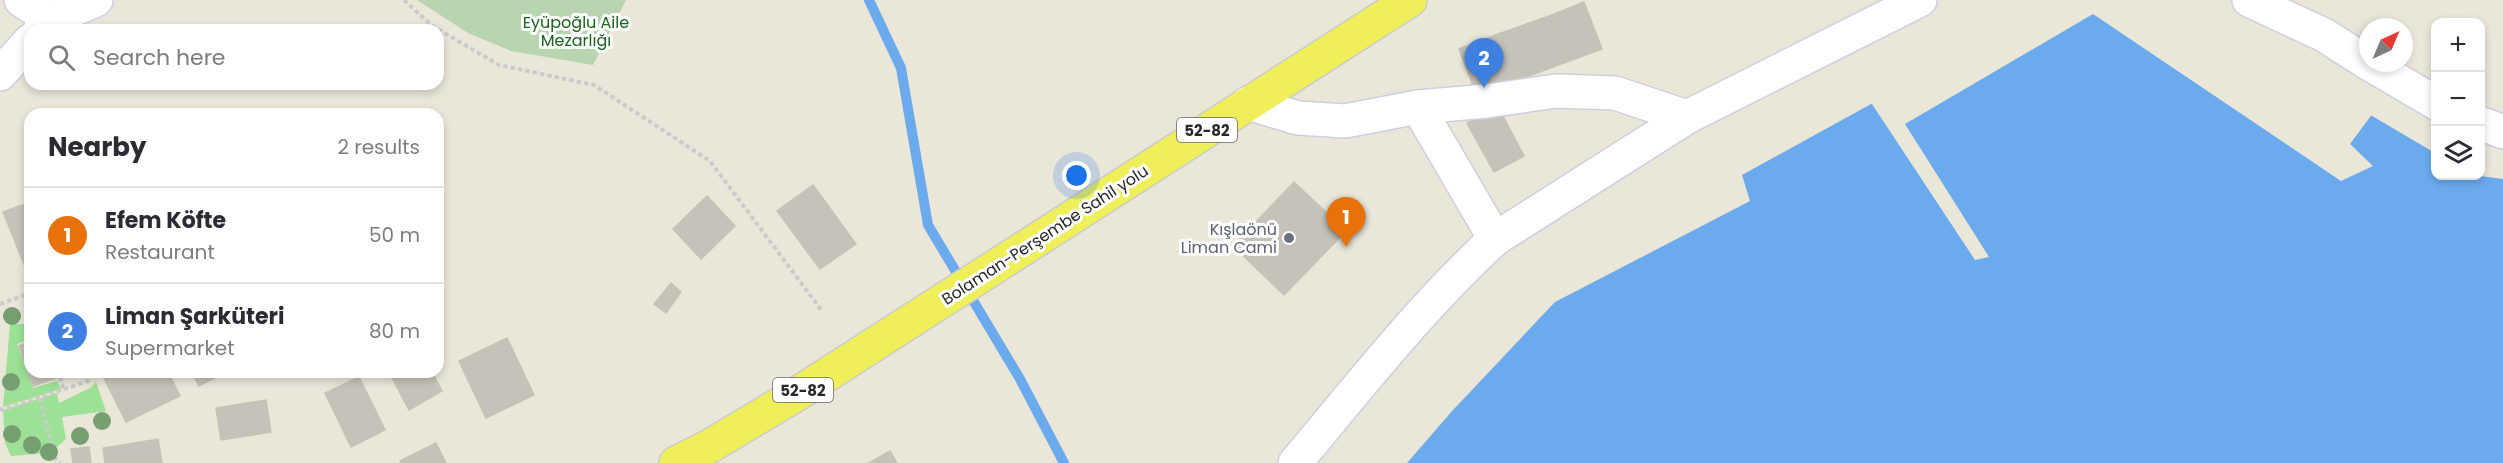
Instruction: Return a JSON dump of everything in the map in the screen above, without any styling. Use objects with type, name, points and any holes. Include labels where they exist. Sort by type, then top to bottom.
[{"type":"main road","name":"Bolaman-Perşembe Sahil yolu","points":[[676,463],[711,446],[797,394],[1410,0]]},
{"type":"street","points":[[21,0],[36,24]]},
{"type":"street","points":[[51,24],[96,0]]},
{"type":"street","points":[[1295,463],[1418,318],[1468,264],[1495,239],[1687,117],[1920,0]]},
{"type":"street","points":[[2248,0],[2324,35],[2359,57]]},
{"type":"street","points":[[0,74],[24,48]]},
{"type":"street","points":[[2383,72],[2431,100]]},
{"type":"street","points":[[1248,103],[1298,118],[1345,120],[1418,107],[1487,101],[1556,91],[1592,92],[1615,93],[1687,117]]},
{"type":"street","points":[[1418,107],[1495,239]]},
{"type":"street","points":[[2485,125],[2503,132]]},
{"type":"path","points":[[404,0],[430,24]]},
{"type":"path","points":[[444,33],[500,65],[594,85],[710,161],[822,311]]},
{"type":"path","points":[[0,304],[24,294]]},
{"type":"path","points":[[60,378],[64,390]]},
{"type":"path","points":[[0,409],[3,410],[64,390],[88,381],[89,378]]},
{"type":"path","points":[[40,398],[54,457],[60,463]]},
{"type":"green space","name":"Eyüpoğlu Aile Mezarlığı","points":[[417,0],[626,0],[593,65],[511,51],[468,33]]},
{"type":"green space","points":[[10,324],[24,324],[24,341],[17,344],[24,363],[24,378],[29,378],[33,388],[57,381],[61,389],[3,407]]},
{"type":"green space","points":[[96,382],[106,411],[62,417],[66,439],[50,453],[11,456],[5,443],[3,410],[57,393],[59,403],[90,388]]},
{"type":"water","points":[[2060,0],[2289,67],[2431,151],[2431,180],[2485,180],[2485,177],[2503,179],[2503,463],[1407,463],[1453,410],[1555,302],[1750,201],[1742,175]]},
{"type":"pier","points":[[2054,0],[2132,0],[2291,65],[2373,113],[2350,144],[2373,166],[2341,181],[2093,14],[1905,124],[1989,257],[1975,260],[1870,101]]},
{"type":"building","points":[[1584,2],[1602,49],[1569,61],[1552,15]]},
{"type":"building","points":[[1552,15],[1569,61],[1518,80],[1501,33]]},
{"type":"building","points":[[1501,33],[1518,80],[1477,96],[1459,49]]},
{"type":"building","points":[[1498,107],[1524,156],[1494,172],[1467,123]]},
{"type":"building","name":"Kışlaönü Liman Cami","points":[[1294,182],[1346,231],[1284,295],[1233,246]]},
{"type":"building","points":[[813,185],[856,244],[820,269],[777,211]]},
{"type":"building","points":[[707,196],[735,226],[701,259],[673,229]]},
{"type":"building","points":[[24,204],[24,264],[3,212]]},
{"type":"building","points":[[671,283],[681,292],[666,313],[654,304]]},
{"type":"building","points":[[507,338],[534,395],[486,418],[459,361]]},
{"type":"building","points":[[24,344],[24,360],[19,346]]},
{"type":"building","points":[[30,378],[56,378],[33,386]]},
{"type":"building","points":[[104,378],[171,378],[180,396],[126,422]]},
{"type":"building","points":[[195,378],[214,378],[199,386]]},
{"type":"building","points":[[359,378],[385,430],[351,447],[325,393]]},
{"type":"building","points":[[392,378],[435,378],[442,391],[409,410]]},
{"type":"building","points":[[266,400],[271,432],[221,440],[216,408]]},
{"type":"building","points":[[158,439],[162,463],[105,463],[103,448]]},
{"type":"building","points":[[436,443],[446,463],[402,463],[400,461]]},
{"type":"building","points":[[89,447],[91,463],[73,463],[71,449]]},
{"type":"building","points":[[890,451],[897,463],[869,463]]},
{"type":"waterway","points":[[869,0],[901,68],[928,225],[1020,379],[1064,463]]},
{"type":"place","name":"Liman Şarküteri","points":[[1484,88]]},
{"type":"place","name":"Kışlaönü Liman Cami","points":[[1289,238]]},
{"type":"place","name":"Efem Köfte","points":[[1346,247]]}]
